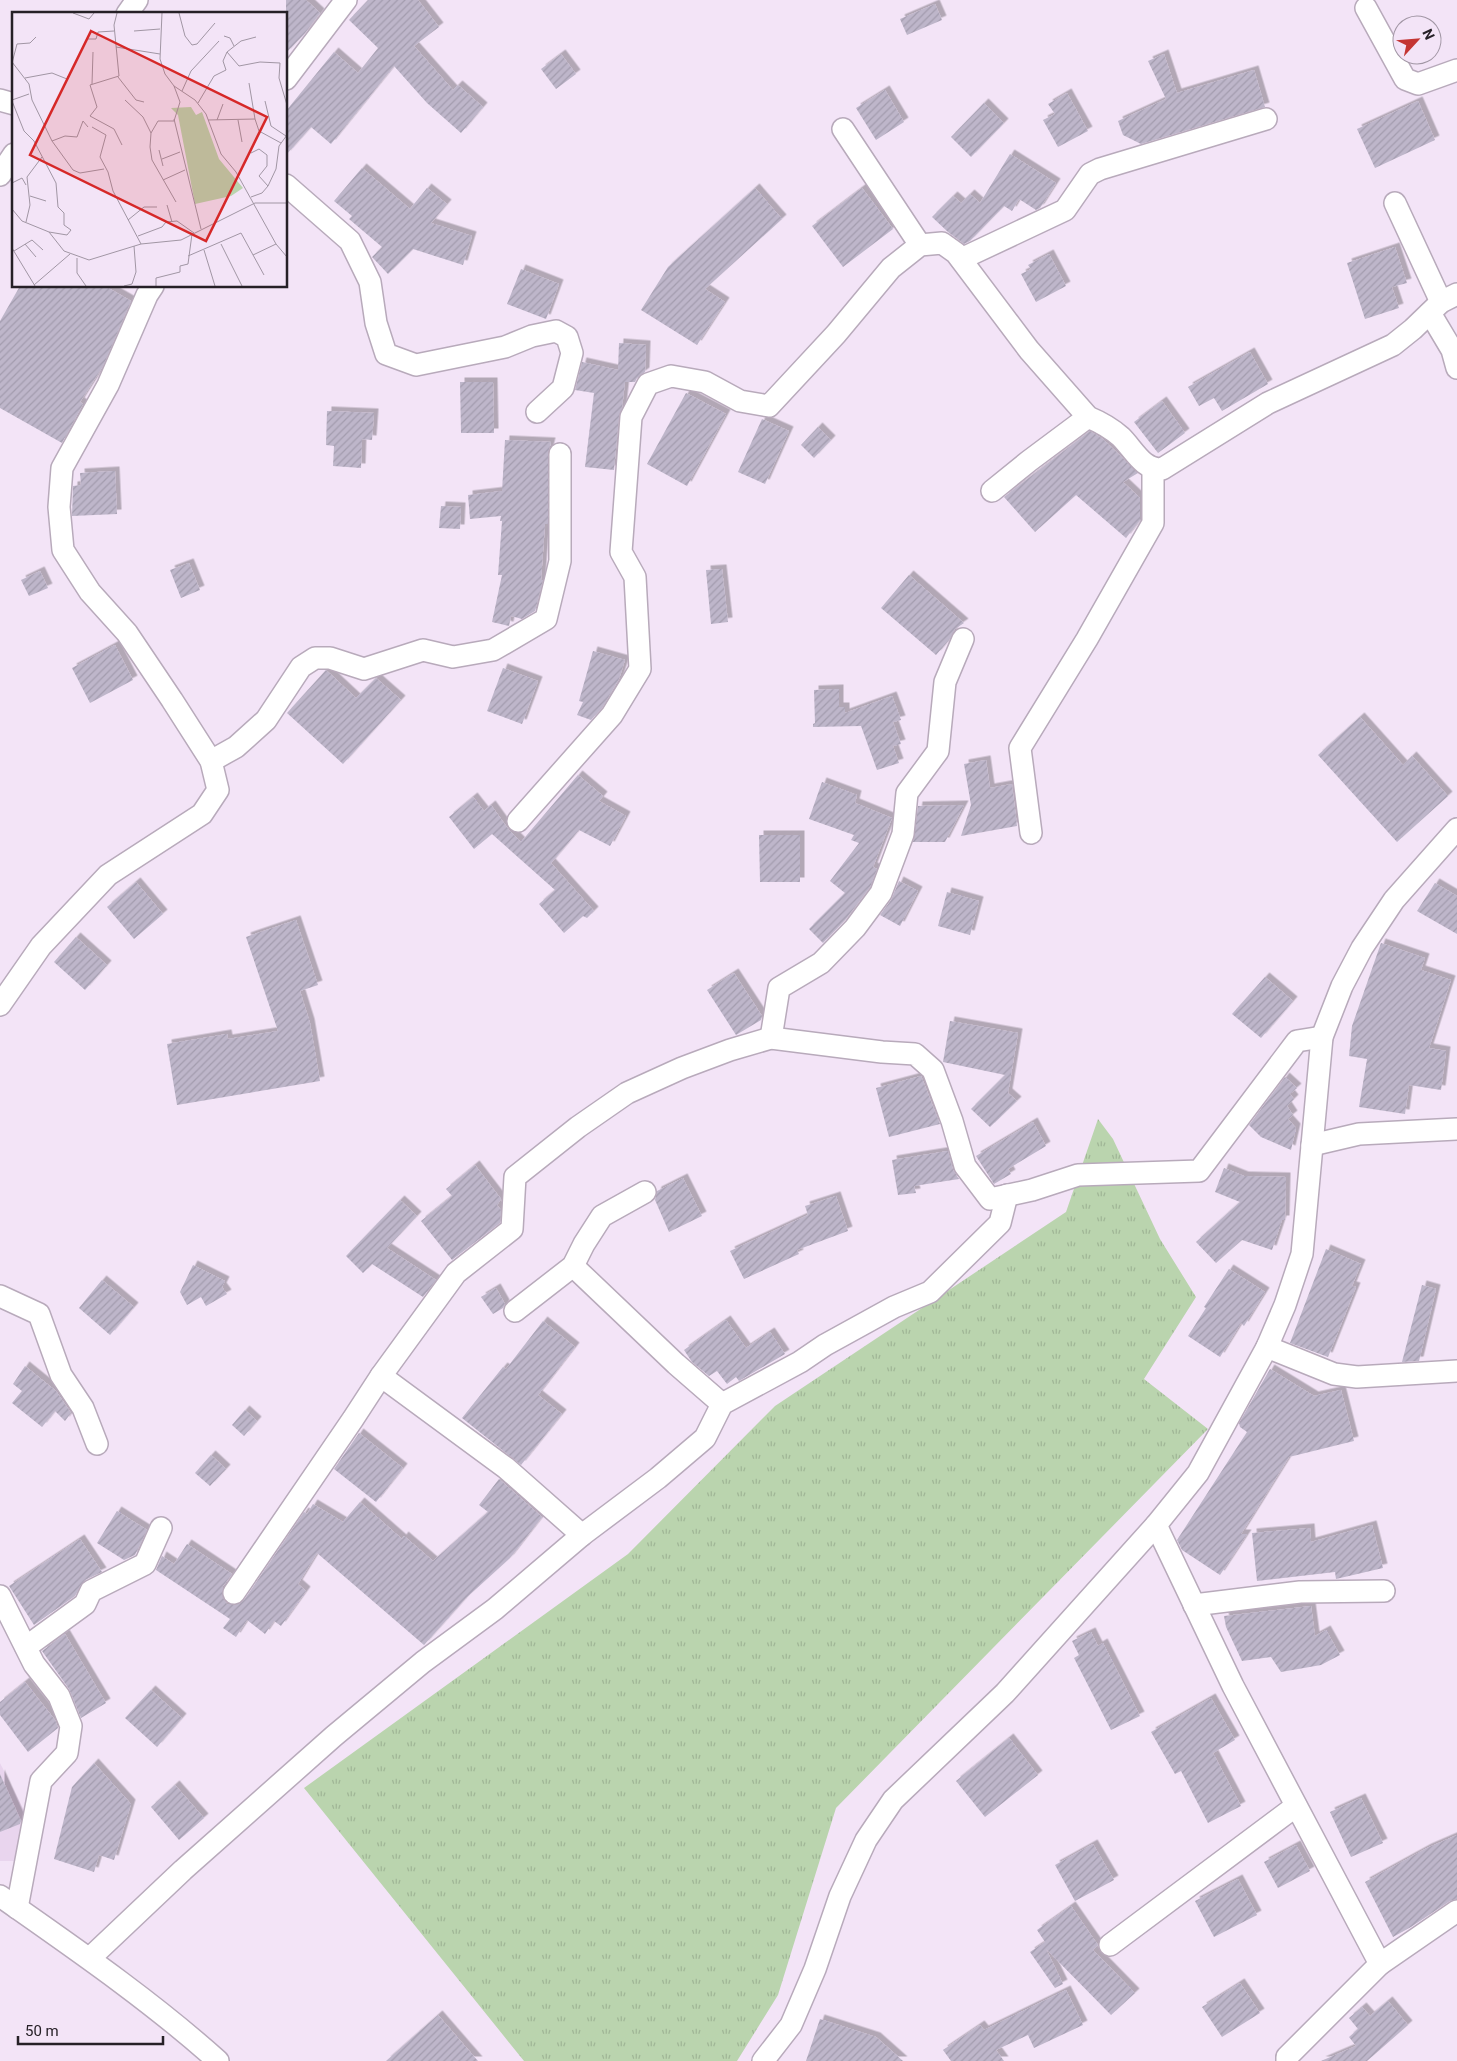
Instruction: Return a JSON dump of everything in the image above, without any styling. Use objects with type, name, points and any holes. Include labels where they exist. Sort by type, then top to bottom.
[{"type":"street","points":[[128,12],[137,0]]},
{"type":"street","points":[[288,76],[346,0]]},
{"type":"street","points":[[1366,8],[1405,79],[1418,84],[1457,70]]},
{"type":"street","points":[[962,259],[1065,210],[1090,174],[1100,169],[1266,119]]},
{"type":"street","points":[[843,129],[920,246]]},
{"type":"street","points":[[0,175],[12,157]]},
{"type":"street","points":[[288,187],[350,241],[370,282],[376,323],[386,354],[416,365],[505,347],[532,336],[556,331],[567,337],[572,353],[563,388],[537,412]]},
{"type":"street","points":[[1395,204],[1443,303],[1457,368]]},
{"type":"street","points":[[518,821],[612,715],[640,669],[635,577],[621,552],[631,417],[648,384],[671,376],[705,382],[740,401],[769,406],[836,334],[891,268],[920,246],[942,243],[962,259],[1029,350],[1088,417],[1101,422],[1120,436],[1146,465],[1154,469],[1162,469],[1268,403],[1311,382],[1360,362],[1393,345],[1443,303]]},
{"type":"street","points":[[0,1005],[41,946],[108,875],[202,814],[218,790],[211,762],[127,633],[90,592],[63,550],[58,507],[62,468],[108,385],[152,288]]},
{"type":"street","points":[[992,491],[1088,417]]},
{"type":"street","points":[[211,762],[236,747],[266,720],[301,667],[315,658],[330,658],[364,669],[423,650],[453,657],[493,650],[546,619],[560,561],[560,454]]},
{"type":"street","points":[[1030,833],[1020,748],[1087,639],[1153,523],[1154,469]]},
{"type":"street","points":[[771,1038],[779,988],[820,963],[855,928],[881,893],[903,834],[907,792],[938,751],[945,682],[963,639]]},
{"type":"street","points":[[764,2061],[791,2025],[815,1970],[840,1896],[866,1840],[893,1800],[1005,1693],[1156,1526],[1198,1473],[1267,1347],[1285,1305],[1302,1254],[1322,1036],[1342,986],[1362,948],[1394,900],[1457,829]]},
{"type":"street","points":[[234,1593],[381,1376],[456,1273],[512,1228],[515,1177],[578,1127],[627,1094],[682,1068],[730,1050],[771,1038],[882,1052],[915,1054],[933,1070],[952,1121],[965,1166],[990,1199],[1078,1175],[1199,1171],[1297,1041],[1322,1036]]},
{"type":"street","points":[[1312,1145],[1359,1134],[1457,1129]]},
{"type":"street","points":[[515,1311],[573,1266],[584,1244],[602,1216],[645,1192]]},
{"type":"street","points":[[90,1958],[183,1870],[334,1736],[423,1662],[495,1609],[582,1535],[658,1478],[705,1438],[722,1404],[800,1362],[825,1345],[894,1307],[930,1292],[1000,1223],[1007,1195]]},
{"type":"street","points":[[573,1266],[676,1364],[722,1404]]},
{"type":"street","points":[[0,1296],[39,1314],[62,1375],[83,1408],[97,1444]]},
{"type":"street","points":[[1267,1347],[1334,1374],[1357,1377],[1457,1370]]},
{"type":"street","points":[[381,1376],[506,1468],[582,1535]]},
{"type":"street","points":[[1156,1526],[1296,1806],[1380,1964]]},
{"type":"street","points":[[26,1647],[85,1604],[91,1591],[145,1564],[161,1528]]},
{"type":"street","points":[[1194,1605],[1300,1592],[1384,1591]]},
{"type":"street","points":[[0,1596],[34,1664],[59,1696],[71,1726],[67,1753],[42,1782],[17,1908]]},
{"type":"street","points":[[1110,1945],[1296,1806]]},
{"type":"street","points":[[0,1896],[90,1958],[218,2061]]},
{"type":"street","points":[[1287,2061],[1287,2057],[1380,1964],[1457,1911]]},
{"type":"shaded area","points":[[0,1763],[30,1822],[20,1861],[0,1861]]},
{"type":"green space","points":[[1098,1119],[1113,1139],[1160,1239],[1196,1297],[1144,1379],[1208,1429],[836,1808],[778,1995],[737,2061],[524,2061],[304,1788],[628,1554],[775,1406],[1066,1212]]},
{"type":"building","points":[[286,0],[306,0],[320,13],[288,51],[288,12],[286,12]]},
{"type":"building","points":[[368,0],[418,0],[439,27],[414,46],[453,90],[458,85],[483,107],[461,133],[427,103],[394,66],[331,144],[311,127],[288,153],[288,109],[334,52],[358,73],[378,48],[349,20]]},
{"type":"building","points":[[935,4],[942,20],[907,35],[900,19]]},
{"type":"building","points":[[561,54],[576,74],[556,89],[541,69]]},
{"type":"building","points":[[1164,54],[1177,93],[1254,70],[1265,107],[1141,144],[1123,135],[1118,121],[1166,99],[1148,61]]},
{"type":"building","points":[[885,90],[904,122],[876,140],[856,108]]},
{"type":"building","points":[[1067,93],[1088,131],[1058,147],[1043,120],[1055,114],[1048,104]]},
{"type":"building","points":[[1418,101],[1435,140],[1375,168],[1357,129]]},
{"type":"building","points":[[984,103],[1004,123],[971,157],[951,137]]},
{"type":"building","points":[[1010,154],[1056,183],[1040,208],[1036,210],[1019,199],[1012,211],[1004,206],[970,241],[964,244],[932,217],[953,196],[961,203],[970,194],[980,203]]},
{"type":"building","points":[[362,168],[410,209],[427,188],[447,204],[431,223],[472,236],[463,265],[413,249],[388,274],[372,257],[382,247],[349,219],[352,216],[334,201]]},
{"type":"building","points":[[755,188],[782,219],[705,289],[725,302],[697,345],[641,310],[668,267]]},
{"type":"building","points":[[862,188],[893,229],[843,267],[812,226]]},
{"type":"building","points":[[1395,247],[1407,283],[1392,287],[1399,308],[1365,319],[1347,263]]},
{"type":"building","points":[[1049,254],[1066,286],[1036,302],[1021,274],[1031,269],[1028,265]]},
{"type":"building","points":[[521,269],[559,284],[546,319],[507,304]]},
{"type":"building","points":[[19,288],[108,288],[131,301],[103,366],[80,402],[83,404],[62,443],[0,408],[0,321]]},
{"type":"building","points":[[619,343],[646,345],[645,372],[635,382],[625,382],[622,408],[619,416],[614,470],[585,467],[594,393],[575,390],[582,362],[618,370]]},
{"type":"building","points":[[1250,352],[1268,384],[1222,411],[1214,398],[1199,406],[1188,387]]},
{"type":"building","points":[[460,382],[493,382],[494,433],[461,433]]},
{"type":"building","points":[[686,393],[726,414],[687,486],[647,464]]},
{"type":"building","points":[[1162,401],[1185,433],[1158,453],[1134,422]]},
{"type":"building","points":[[327,411],[374,413],[372,440],[362,439],[361,468],[333,466],[334,446],[326,445]]},
{"type":"building","points":[[762,419],[789,431],[765,484],[738,472]]},
{"type":"building","points":[[818,427],[831,440],[814,458],[801,445]]},
{"type":"building","points":[[1090,431],[1103,439],[1138,473],[1123,482],[1140,498],[1140,520],[1126,538],[1076,495],[1035,532],[1004,497]]},
{"type":"building","points":[[505,440],[551,442],[548,454],[548,524],[545,524],[541,580],[543,580],[535,611],[522,619],[511,616],[509,626],[492,622],[502,575],[498,575],[501,516],[470,519],[468,495],[502,491]]},
{"type":"building","points":[[115,471],[117,514],[72,516],[73,486],[81,485],[80,473]]},
{"type":"building","points":[[441,506],[461,507],[460,529],[439,528]]},
{"type":"building","points":[[189,563],[200,590],[181,598],[170,570]]},
{"type":"building","points":[[722,569],[728,622],[711,624],[706,570]]},
{"type":"building","points":[[40,571],[48,588],[29,596],[21,580]]},
{"type":"building","points":[[909,575],[964,623],[955,629],[949,640],[936,655],[881,608]]},
{"type":"building","points":[[115,645],[133,680],[90,703],[72,668]]},
{"type":"building","points":[[593,651],[625,660],[619,679],[602,708],[591,720],[577,715],[583,702],[579,701]]},
{"type":"building","points":[[503,668],[538,681],[522,724],[487,711]]},
{"type":"building","points":[[326,670],[356,698],[376,678],[401,700],[343,764],[287,713]]},
{"type":"building","points":[[839,689],[839,707],[845,707],[845,713],[892,696],[901,720],[893,722],[901,744],[893,746],[899,763],[877,770],[861,726],[813,727],[815,723],[814,690]]},
{"type":"building","points":[[1360,717],[1403,765],[1412,756],[1448,796],[1397,842],[1318,755]]},
{"type":"building","points":[[986,760],[990,788],[1012,784],[1017,826],[961,836],[971,805],[964,764]]},
{"type":"building","points":[[578,775],[603,796],[599,801],[626,816],[610,846],[579,830],[551,863],[594,911],[587,918],[583,916],[564,933],[539,904],[555,890],[492,834],[474,849],[449,817],[473,797],[484,811],[491,805],[509,830],[521,842]]},
{"type":"building","points":[[822,782],[857,795],[855,803],[892,818],[873,867],[877,869],[870,887],[845,920],[823,943],[809,929],[845,893],[830,881],[859,843],[851,840],[854,835],[809,819]]},
{"type":"building","points":[[964,805],[945,842],[913,842],[918,806]]},
{"type":"building","points":[[759,835],[800,835],[800,882],[760,882]]},
{"type":"building","points":[[899,881],[918,891],[900,926],[880,915],[891,900]]},
{"type":"building","points":[[136,882],[163,914],[134,939],[107,907]]},
{"type":"building","points":[[1435,883],[1457,896],[1457,934],[1417,911]]},
{"type":"building","points":[[947,892],[979,901],[970,935],[938,926]]},
{"type":"building","points":[[296,920],[318,985],[300,991],[310,1023],[320,1081],[177,1105],[167,1044],[227,1034],[228,1039],[278,1031],[246,937]]},
{"type":"building","points":[[76,937],[107,965],[85,990],[54,962]]},
{"type":"building","points":[[1381,943],[1425,958],[1421,970],[1451,980],[1429,1048],[1446,1051],[1441,1090],[1409,1085],[1405,1114],[1359,1107],[1367,1059],[1349,1056],[1352,1026]]},
{"type":"building","points":[[734,973],[762,1016],[761,1020],[736,1035],[707,990]]},
{"type":"building","points":[[1265,977],[1293,1001],[1261,1038],[1232,1014]]},
{"type":"building","points":[[950,1021],[1018,1033],[1008,1093],[1017,1101],[990,1127],[971,1109],[1005,1075],[943,1062]]},
{"type":"building","points":[[921,1076],[940,1124],[889,1137],[876,1088]]},
{"type":"building","points":[[1285,1077],[1297,1088],[1290,1094],[1294,1099],[1287,1106],[1293,1115],[1288,1119],[1296,1128],[1291,1150],[1261,1137],[1249,1125]]},
{"type":"building","points":[[1033,1122],[1046,1146],[1008,1169],[1011,1174],[994,1184],[976,1156]]},
{"type":"building","points":[[948,1151],[953,1170],[959,1179],[914,1186],[916,1193],[898,1195],[892,1160]]},
{"type":"building","points":[[475,1165],[501,1199],[497,1205],[501,1210],[500,1223],[452,1260],[421,1221],[452,1196],[446,1189]]},
{"type":"building","points":[[1224,1168],[1244,1176],[1286,1177],[1285,1220],[1282,1220],[1272,1250],[1242,1240],[1216,1263],[1196,1242],[1240,1202],[1215,1192]]},
{"type":"building","points":[[683,1178],[702,1216],[669,1232],[655,1200],[657,1191]]},
{"type":"building","points":[[836,1196],[848,1231],[797,1250],[799,1254],[744,1279],[730,1251],[808,1215],[805,1206]]},
{"type":"building","points":[[400,1200],[417,1216],[387,1248],[436,1280],[423,1297],[372,1264],[363,1273],[346,1256]]},
{"type":"building","points":[[1326,1249],[1361,1264],[1352,1286],[1356,1287],[1328,1357],[1290,1343]]},
{"type":"building","points":[[193,1265],[225,1281],[222,1287],[227,1294],[206,1306],[201,1297],[187,1305],[180,1292]]},
{"type":"building","points":[[1229,1269],[1265,1292],[1244,1326],[1241,1323],[1220,1357],[1188,1336]]},
{"type":"building","points":[[102,1280],[134,1307],[110,1335],[79,1308]]},
{"type":"building","points":[[1422,1285],[1436,1289],[1419,1361],[1402,1362]]},
{"type":"building","points":[[496,1288],[505,1304],[503,1308],[493,1314],[481,1297]]},
{"type":"building","points":[[726,1320],[746,1348],[770,1332],[785,1354],[739,1381],[736,1377],[727,1384],[717,1371],[709,1376],[692,1362],[684,1350]]},
{"type":"building","points":[[543,1321],[575,1347],[538,1395],[562,1414],[521,1465],[462,1418],[503,1367],[506,1369]]},
{"type":"building","points":[[25,1366],[56,1391],[71,1413],[65,1421],[55,1411],[42,1427],[12,1403],[22,1391],[13,1384]]},
{"type":"building","points":[[1270,1369],[1314,1396],[1341,1390],[1354,1441],[1289,1457],[1241,1534],[1247,1534],[1220,1575],[1182,1550],[1177,1540],[1247,1432],[1240,1427],[1239,1423]]},
{"type":"building","points":[[245,1410],[257,1421],[244,1436],[232,1425]]},
{"type":"building","points":[[359,1433],[403,1468],[376,1502],[334,1469]]},
{"type":"building","points":[[211,1455],[226,1469],[210,1486],[195,1473]]},
{"type":"building","points":[[499,1479],[542,1517],[510,1558],[466,1598],[424,1645],[317,1553],[298,1584],[306,1591],[281,1626],[274,1621],[265,1634],[247,1620],[236,1637],[223,1628],[230,1619],[156,1570],[162,1556],[174,1564],[187,1544],[232,1574],[223,1586],[223,1598],[227,1604],[239,1604],[244,1600],[304,1512],[307,1514],[313,1504],[343,1522],[360,1502],[402,1539],[404,1536],[433,1561],[488,1512],[479,1505]]},
{"type":"building","points":[[117,1511],[147,1530],[135,1555],[124,1560],[97,1543]]},
{"type":"building","points":[[1372,1525],[1383,1568],[1336,1579],[1335,1572],[1257,1581],[1252,1533],[1310,1528],[1311,1542]]},
{"type":"building","points":[[80,1539],[102,1572],[85,1580],[75,1596],[34,1625],[9,1586]]},
{"type":"building","points":[[1311,1606],[1315,1636],[1326,1630],[1340,1655],[1321,1665],[1281,1672],[1271,1657],[1242,1661],[1226,1627],[1224,1616]]},
{"type":"building","points":[[1091,1632],[1098,1646],[1103,1643],[1140,1716],[1111,1730],[1074,1658],[1079,1655],[1072,1641]]},
{"type":"building","points":[[65,1634],[106,1703],[81,1718],[69,1689],[42,1651]]},
{"type":"building","points":[[25,1682],[55,1720],[58,1728],[28,1752],[0,1715],[0,1702]]},
{"type":"building","points":[[151,1690],[182,1718],[157,1747],[125,1718]]},
{"type":"building","points":[[1211,1698],[1235,1740],[1213,1753],[1241,1806],[1208,1823],[1181,1771],[1175,1774],[1151,1732]]},
{"type":"building","points":[[1009,1738],[1038,1775],[985,1817],[956,1781]]},
{"type":"building","points":[[94,1763],[131,1804],[114,1860],[99,1855],[94,1872],[54,1859],[72,1787]]},
{"type":"building","points":[[0,1774],[21,1821],[20,1824],[0,1832]]},
{"type":"building","points":[[175,1785],[204,1818],[179,1840],[151,1807]]},
{"type":"building","points":[[1361,1798],[1383,1843],[1351,1857],[1330,1812]]},
{"type":"building","points":[[1457,1835],[1457,1899],[1450,1901],[1393,1937],[1365,1882],[1427,1848]]},
{"type":"building","points":[[1093,1844],[1114,1880],[1075,1901],[1055,1865]]},
{"type":"building","points":[[1296,1845],[1310,1871],[1278,1888],[1264,1862]]},
{"type":"building","points":[[1238,1879],[1257,1915],[1214,1937],[1195,1901]]},
{"type":"building","points":[[1071,1906],[1098,1945],[1093,1950],[1135,1993],[1111,2015],[1046,1949],[1063,1984],[1055,1988],[1030,1952],[1045,1942],[1037,1930]]},
{"type":"building","points":[[1240,1983],[1260,2013],[1222,2037],[1202,2007]]},
{"type":"building","points":[[1066,1990],[1083,2025],[1034,2048],[1028,2035],[996,2050],[1004,2061],[951,2061],[943,2050],[980,2025],[984,2030]]},
{"type":"building","points":[[1388,2001],[1408,2025],[1367,2061],[1321,2061],[1356,2046],[1349,2037],[1358,2029],[1349,2018],[1362,2007],[1370,2016]]},
{"type":"building","points":[[438,2015],[478,2061],[386,2061]]},
{"type":"building","points":[[820,2019],[876,2037],[903,2061],[806,2061]]}]
